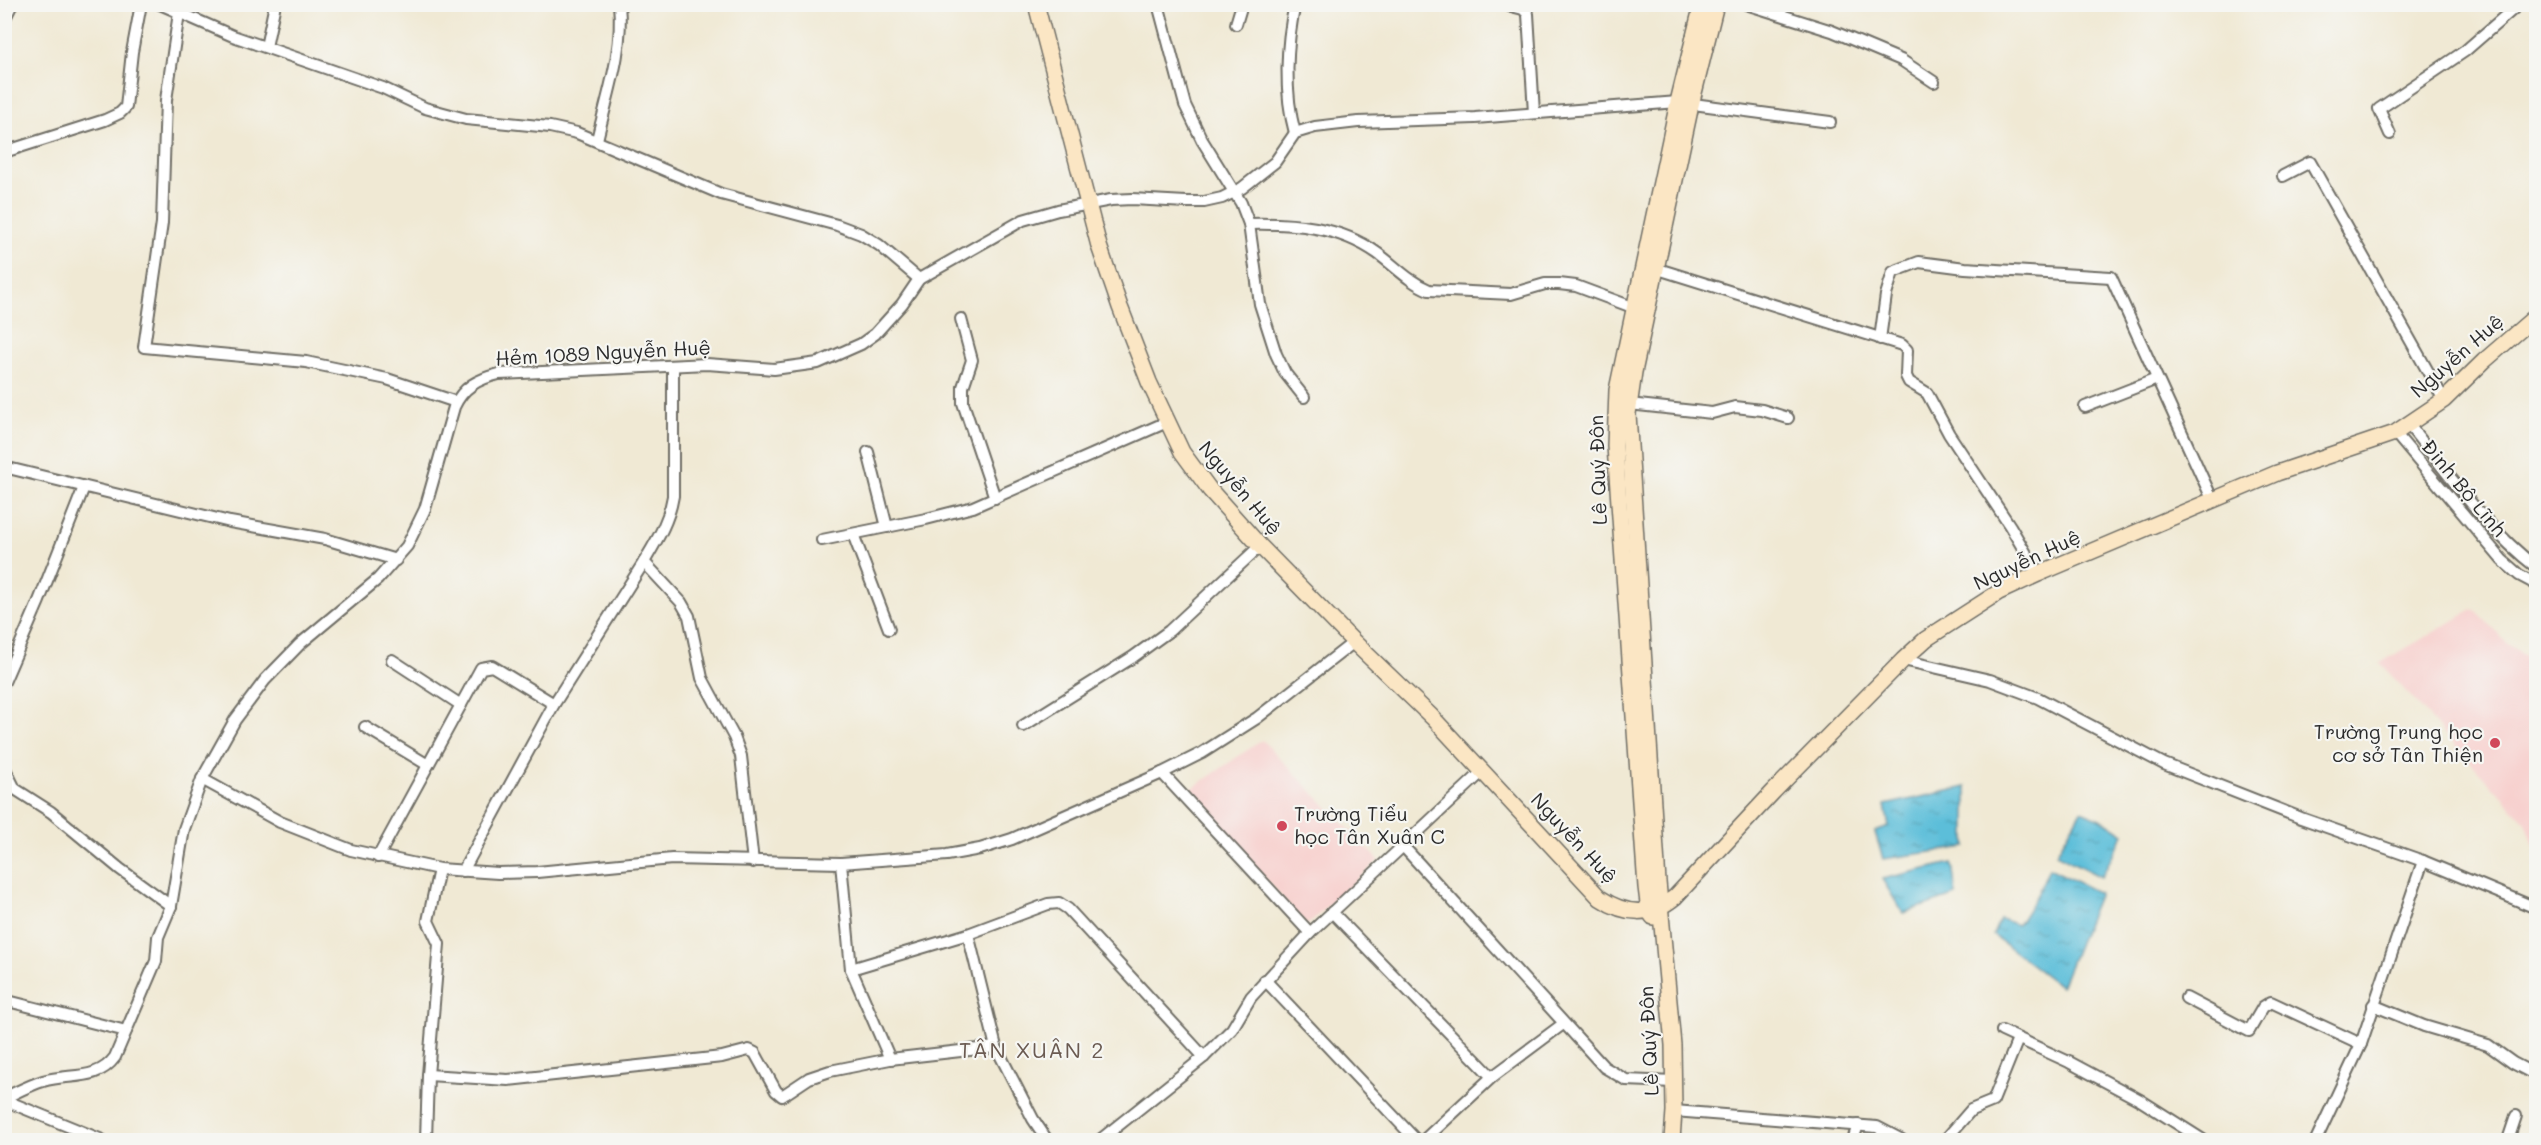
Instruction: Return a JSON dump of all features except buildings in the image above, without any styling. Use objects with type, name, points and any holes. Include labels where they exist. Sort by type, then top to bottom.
[{"type":"street","points":[[4,20],[12,4]]},
{"type":"street","points":[[4,152],[105,120],[120,113],[126,107],[132,52],[141,4]]},
{"type":"street","points":[[160,4],[266,47],[383,88],[424,108],[446,115],[484,122],[550,127],[597,140],[722,194],[813,217],[861,234],[899,261],[919,279]]},
{"type":"street","points":[[266,47],[275,4]]},
{"type":"street","points":[[597,140],[621,35],[619,4]]},
{"type":"street","name":"Nguyễn Huệ","points":[[1036,4],[1087,204],[1120,307],[1167,422],[1182,452],[1202,479],[1260,546],[1354,642],[1432,717],[1600,898],[1615,909],[1655,910],[1675,897],[1774,791],[1926,639],[1999,592],[2038,574],[2277,473],[2395,433],[2444,400],[2484,361],[2536,316]]},
{"type":"street","points":[[1158,4],[1185,105],[1202,140],[1234,192],[1249,224],[1256,282],[1266,327],[1285,373],[1304,397]]},
{"type":"street","points":[[1236,24],[1242,4]]},
{"type":"street","points":[[1295,4],[1289,52],[1291,118],[1295,133],[1315,127],[1358,122],[1475,118],[1685,103],[1830,122]]},
{"type":"street","points":[[1503,4],[1522,9],[1528,14],[1534,113]]},
{"type":"street","name":"Lê Quý Đôn","points":[[1630,571],[1629,404],[1658,269],[1702,4]]},
{"type":"street","name":"Lê Quý Đôn","points":[[1672,1140],[1673,1045],[1665,938],[1655,910],[1630,571],[1615,446],[1616,411],[1617,390],[1635,308],[1685,103],[1716,4]]},
{"type":"street","points":[[1746,4],[1842,36],[1901,60],[1934,82]]},
{"type":"street","points":[[2390,134],[2379,109],[2465,51],[2519,4]]},
{"type":"street","points":[[179,13],[166,100],[162,223],[144,347],[317,364],[387,380],[456,402]]},
{"type":"street","name":"Hẻm 1089 Nguyễn Huệ","points":[[4,1099],[45,1080],[89,1075],[103,1070],[115,1057],[156,961],[158,937],[171,906],[184,829],[202,779],[235,720],[265,680],[300,644],[378,579],[396,560],[413,536],[425,509],[456,402],[477,380],[499,374],[707,364],[774,369],[818,363],[861,344],[875,334],[902,304],[919,279],[1023,220],[1087,204],[1132,199],[1204,202],[1234,192],[1275,162],[1295,133]]},
{"type":"street","points":[[2283,176],[2310,162],[2444,400]]},
{"type":"street","points":[[1249,224],[1287,223],[1329,231],[1374,251],[1419,286],[1429,290],[1511,294],[1545,284],[1559,284],[1576,286],[1635,308]]},
{"type":"street","points":[[1880,339],[1886,295],[1893,272],[1908,264],[1919,262],[1965,268],[2111,277],[2213,501]]},
{"type":"street","points":[[1658,269],[1902,345],[1907,350],[1906,376],[1909,382],[1928,393],[1949,434],[2015,534],[2038,574]]},
{"type":"street","points":[[961,319],[972,360],[963,387],[963,403],[995,498]]},
{"type":"street","points":[[463,871],[554,704],[644,562],[667,521],[673,496],[674,366]]},
{"type":"street","points":[[2085,407],[2157,379]]},
{"type":"street","points":[[1629,404],[1712,413],[1735,407],[1762,410],[1788,418]]},
{"type":"street","points":[[822,540],[954,513],[995,498],[1167,422]]},
{"type":"street","name":"Đinh Bộ Lĩnh","points":[[2408,424],[2484,518],[2517,553],[2536,567]]},
{"type":"street","name":"Đinh Bộ Lĩnh","points":[[2395,433],[2502,560],[2519,575],[2536,584]]},
{"type":"street","points":[[868,452],[886,527]]},
{"type":"street","points":[[4,467],[230,522],[325,539],[396,560]]},
{"type":"street","points":[[4,682],[84,487]]},
{"type":"street","points":[[853,534],[889,629]]},
{"type":"street","points":[[1023,726],[1133,657],[1169,631],[1260,546]]},
{"type":"street","points":[[644,562],[681,602],[689,616],[702,678],[734,737],[742,766],[753,862]]},
{"type":"street","points":[[202,779],[280,822],[351,850],[439,869],[537,872],[672,859],[841,863],[946,855],[980,849],[1012,839],[1202,753],[1257,718],[1354,642]]},
{"type":"street","points":[[392,660],[461,705]]},
{"type":"street","points":[[1903,660],[1990,680],[2038,698],[2164,764],[2301,818],[2423,861],[2536,908]]},
{"type":"street","points":[[378,857],[479,671],[488,666],[554,704]]},
{"type":"street","points":[[365,727],[428,765]]},
{"type":"street","points":[[4,767],[10,789],[51,813],[120,869],[171,906]]},
{"type":"street","points":[[1100,1140],[1204,1058],[1232,1029],[1251,997],[1310,933],[1483,771]]},
{"type":"street","points":[[1162,773],[1310,933]]},
{"type":"street","points":[[1402,845],[1604,1067],[1626,1080],[1674,1082]]},
{"type":"street","points":[[2316,1140],[2361,1044],[2423,861]]},
{"type":"street","points":[[841,863],[851,969],[890,1059]]},
{"type":"street","points":[[426,1140],[428,1075],[439,944],[428,921],[439,869]]},
{"type":"street","points":[[851,969],[968,934],[1048,904],[1059,903],[1068,909],[1204,1058]]},
{"type":"street","points":[[1332,912],[1492,1077]]},
{"type":"street","points":[[968,934],[996,1047],[1047,1140]]},
{"type":"street","points":[[1265,981],[1416,1140]]},
{"type":"street","points":[[2186,998],[2249,1031],[2263,1007],[2271,1002],[2361,1044]]},
{"type":"street","points":[[4,1000],[126,1031]]},
{"type":"street","points":[[2373,1005],[2424,1026],[2488,1046],[2536,1075]]},
{"type":"street","points":[[1424,1140],[1492,1077],[1563,1024]]},
{"type":"street","points":[[2002,1031],[2069,1062],[2140,1100],[2203,1140]]},
{"type":"street","points":[[1944,1140],[1971,1110],[1992,1101],[2018,1039]]},
{"type":"street","points":[[428,1075],[508,1080],[722,1058],[749,1050],[755,1053],[778,1094],[783,1096],[817,1075],[890,1059],[996,1047]]},
{"type":"street","points":[[4,1099],[102,1140]]},
{"type":"street","points":[[1674,1111],[1877,1127],[1902,1140]]},
{"type":"street","points":[[2508,1140],[2516,1116]]},
{"type":"street","points":[[1853,1140],[1858,1125]]},
{"type":"shaded area","name":"Trường Trung học cơ sở Tân Thiện","points":[[2474,609],[2508,644],[2536,663],[2536,851],[2526,823],[2380,663]]},
{"type":"shaded area","name":"Trường Tiểu học Tân Xuân C","points":[[1262,740],[1379,860],[1307,925],[1187,792]]},
{"type":"water","points":[[1966,787],[1966,847],[1883,859],[1875,832],[1889,827],[1885,805]]},
{"type":"water","points":[[2081,811],[2101,819],[2124,834],[2101,877],[2056,854]]},
{"type":"water","points":[[1952,863],[1956,895],[1903,913],[1882,879]]},
{"type":"water","points":[[2049,868],[2099,893],[2061,987],[1993,935],[2000,919],[2018,925],[2037,895]]},
{"type":"place","name":"Trường Trung học cơ sở Tân Thiện","points":[[2495,743]]},
{"type":"place","name":"Trường Tiểu học Tân Xuân C","points":[[1282,826]]},
{"type":"district","name":"TÂN XUÂN 2","points":[[1032,1050]]}]
